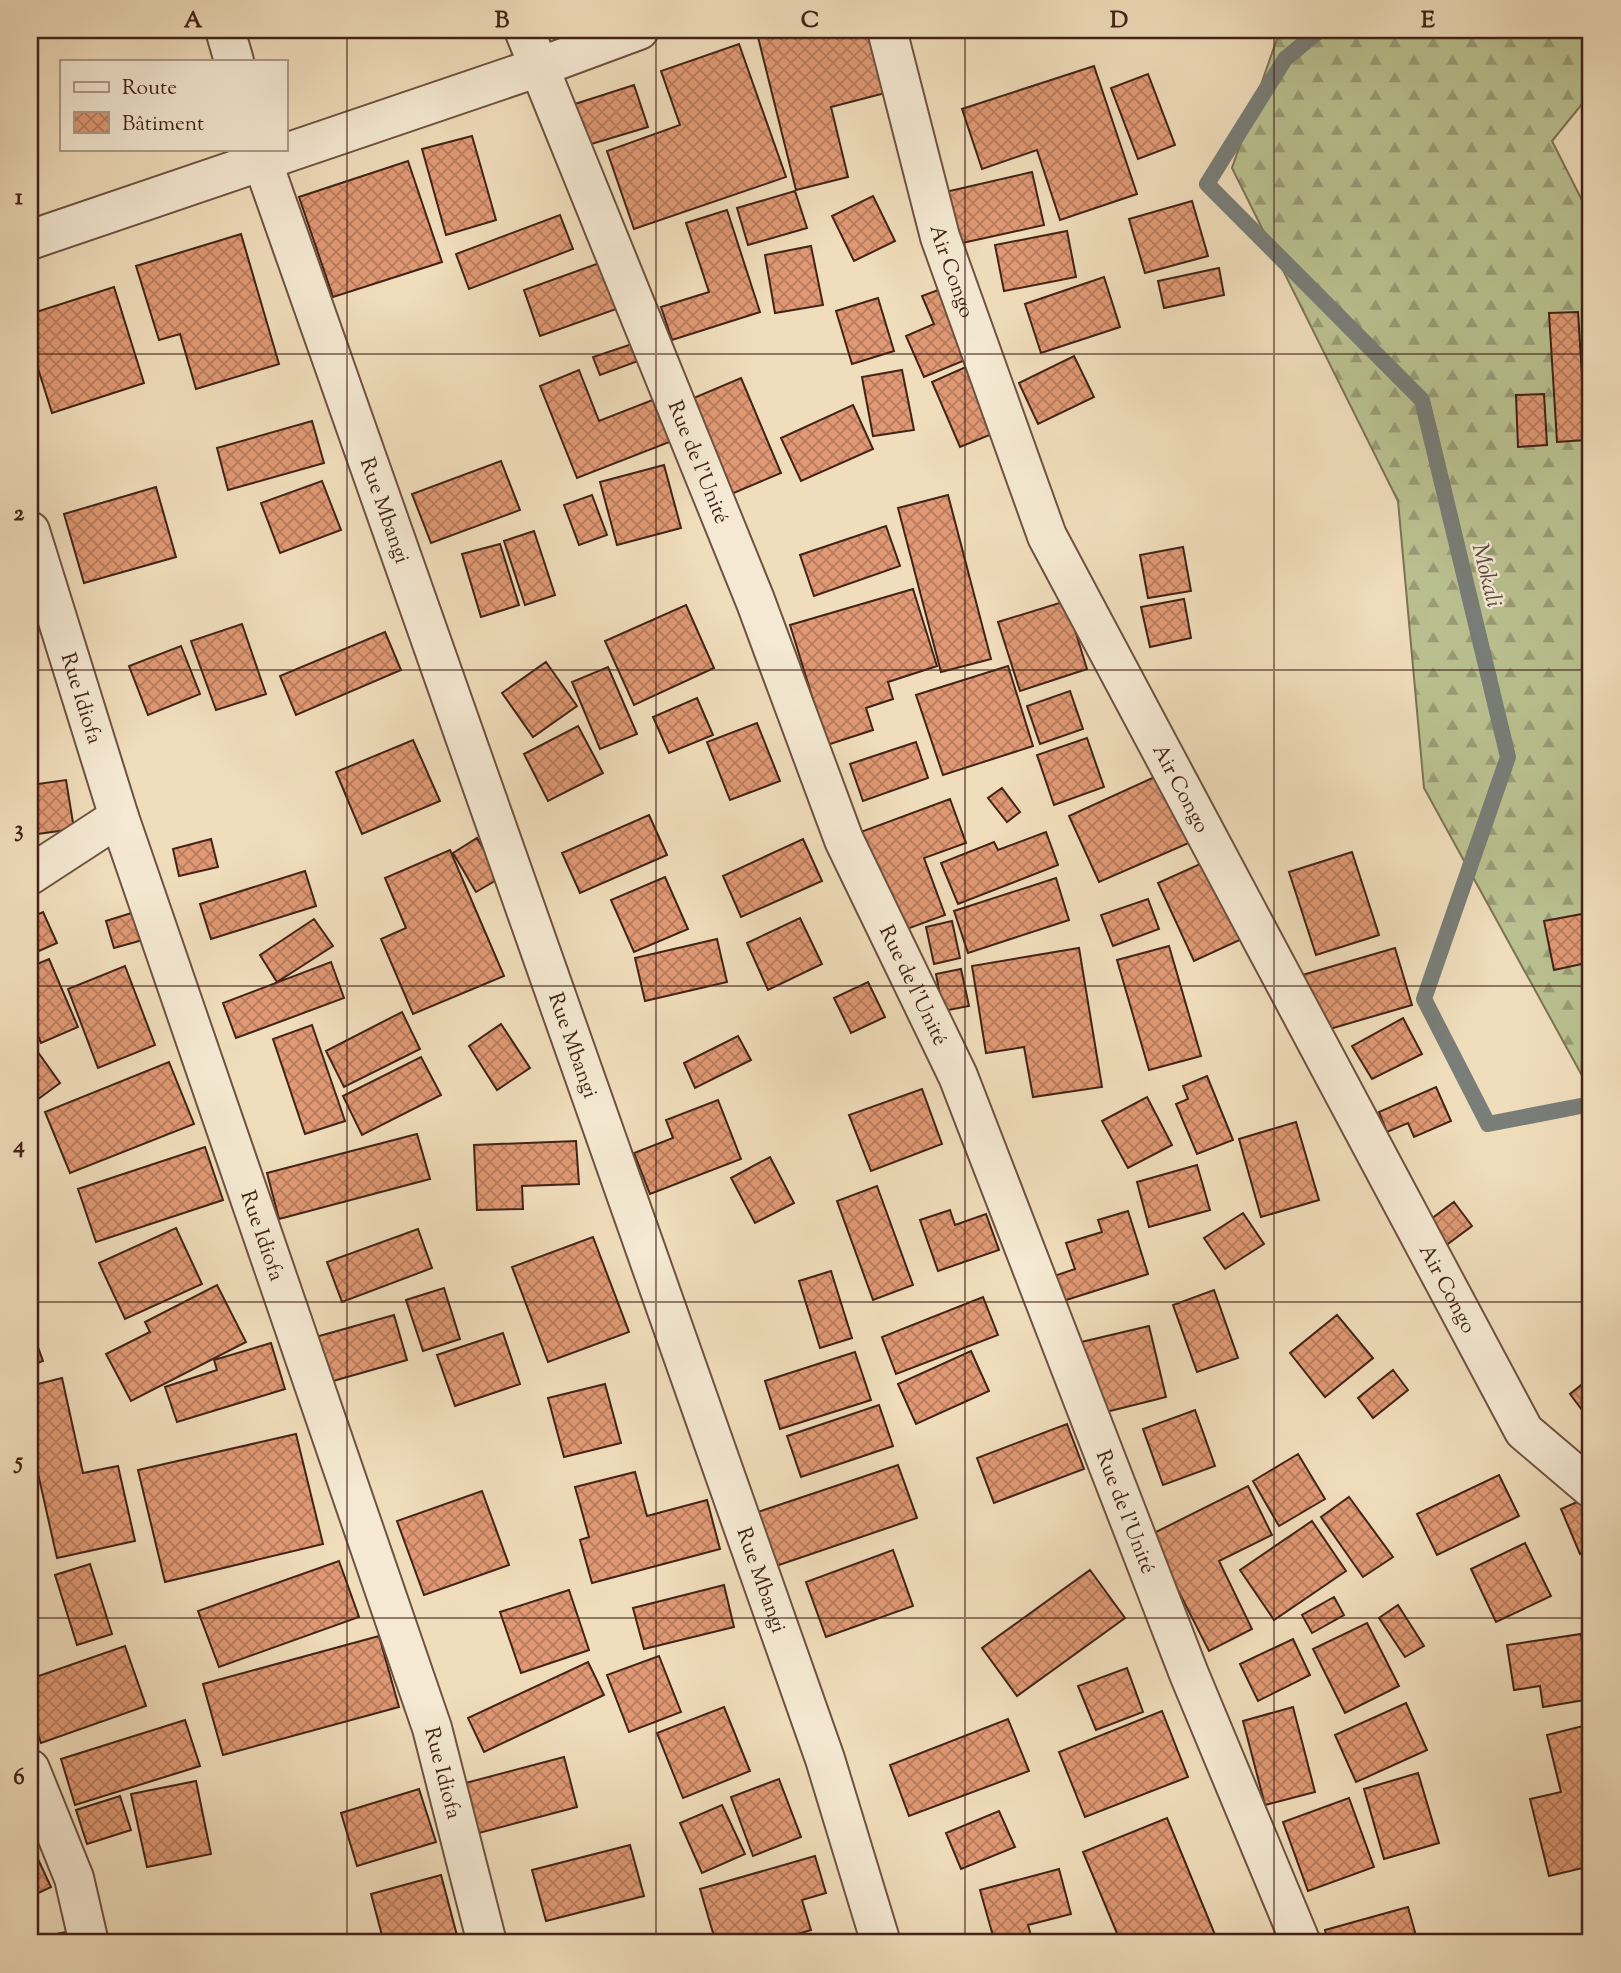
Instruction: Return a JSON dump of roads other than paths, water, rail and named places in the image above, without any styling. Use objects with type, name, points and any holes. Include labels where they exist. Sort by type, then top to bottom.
[{"type":"street","points":[[225,30],[233,60]]},
{"type":"street","name":"Rue de l'Unité","points":[[524,30],[755,600],[844,840],[958,1076],[1189,1674],[1301,1943]]},
{"type":"street","points":[[287,147],[539,67],[639,30]]},
{"type":"street","name":"Air Congo","points":[[887,30],[940,237],[1047,536],[1524,1431],[1591,1488]]},
{"type":"street","points":[[30,240],[279,150]]},
{"type":"street","name":"Rue Mbangi","points":[[260,156],[821,1746],[881,1943]]},
{"type":"street","name":"Rue Idiofa","points":[[30,531],[120,817],[432,1728],[487,1943]]},
{"type":"street","points":[[30,875],[120,817]]},
{"type":"street","points":[[30,1769],[74,1878],[89,1943]]},
{"type":"waterway","name":"Mokali","points":[[1320,30],[1285,59],[1207,184],[1422,400],[1508,757],[1424,999],[1488,1124],[1591,1104]]}]
